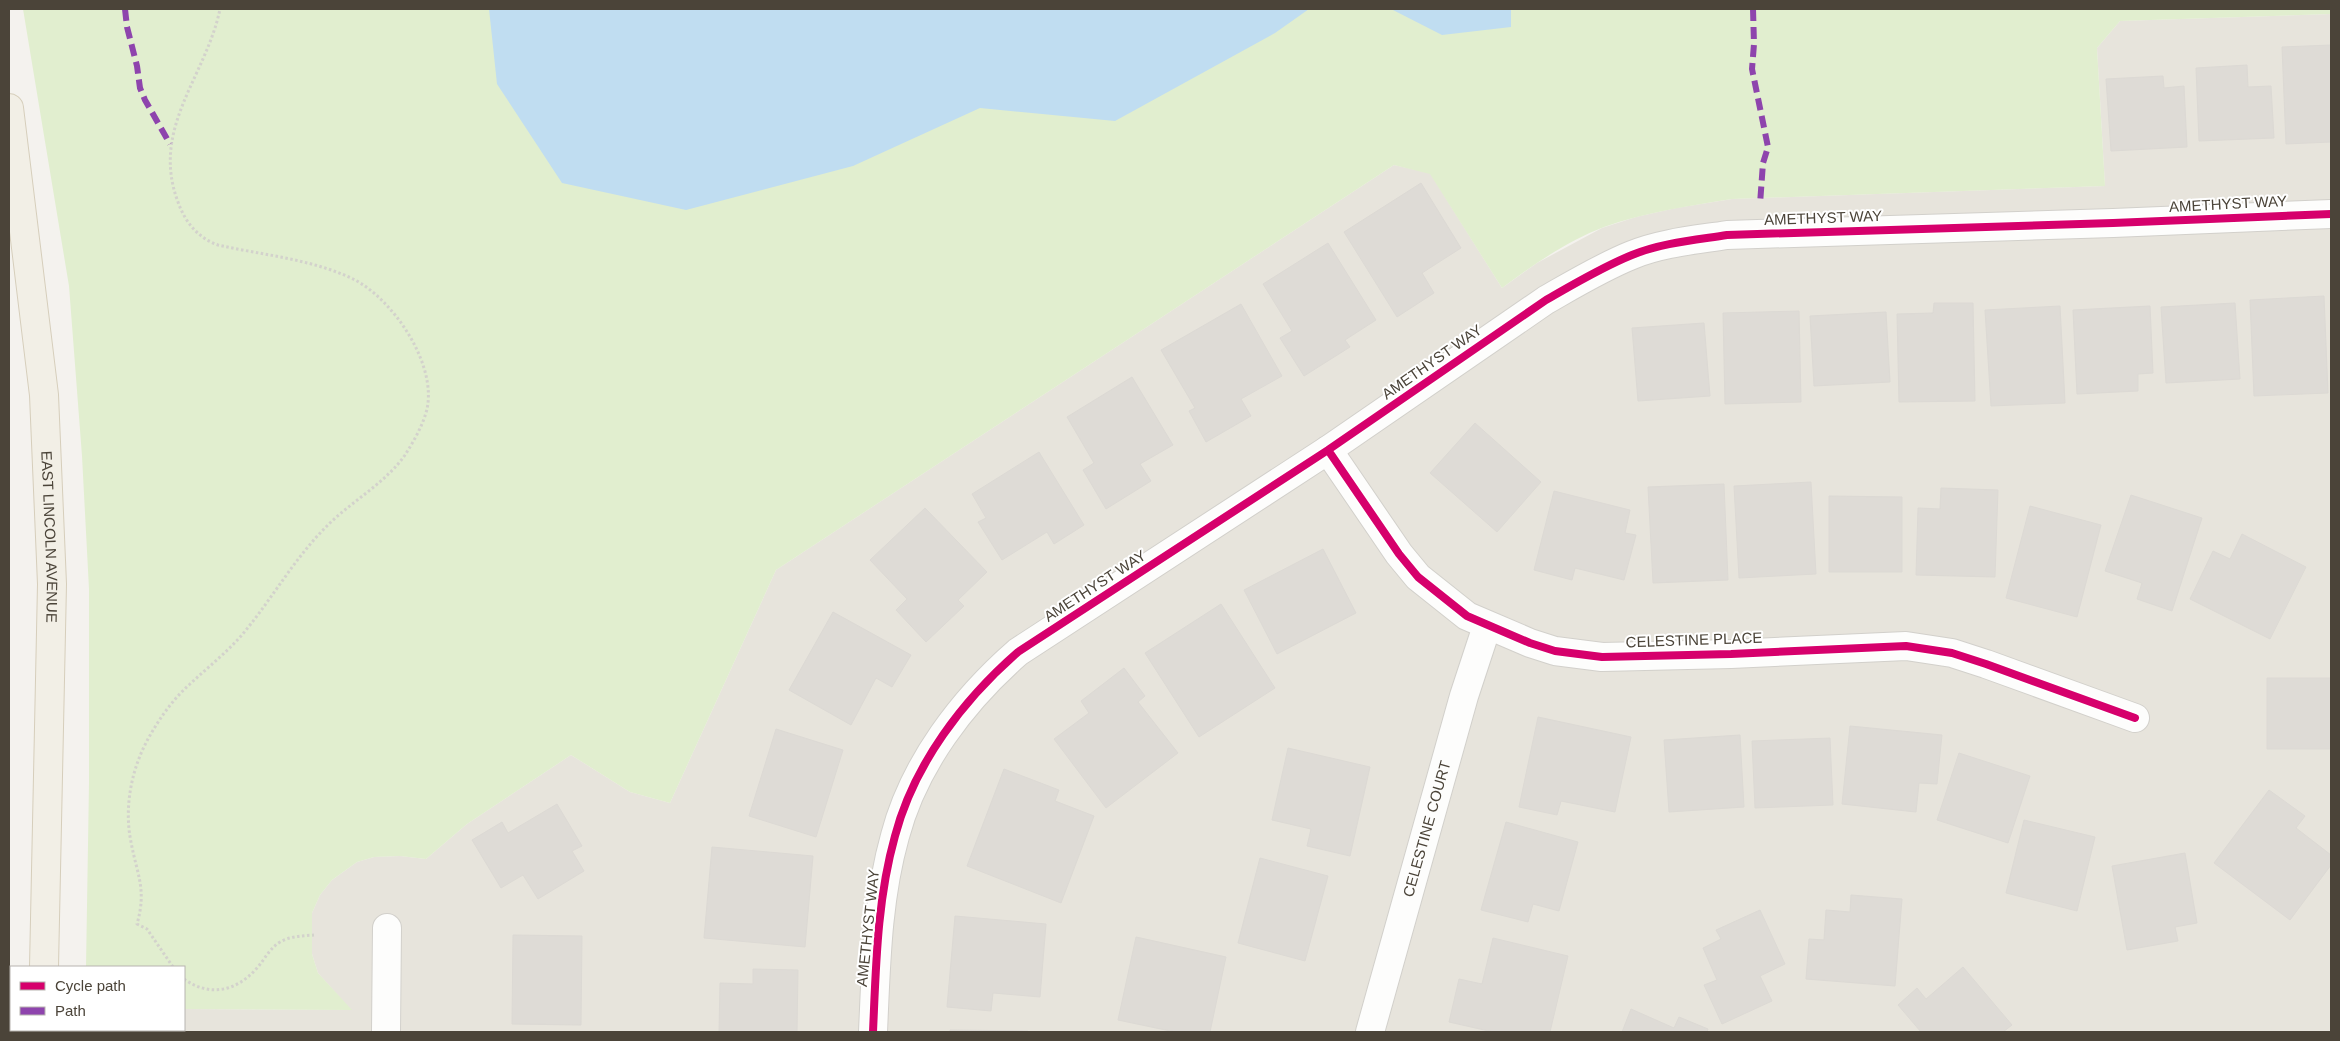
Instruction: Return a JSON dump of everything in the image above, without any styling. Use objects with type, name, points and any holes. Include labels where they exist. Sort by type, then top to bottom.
[{"type":"main road","name":"EAST LINCOLN AVENUE","points":[[9,108],[44,395],[52,584],[44,966]]},
{"type":"street","name":"AMETHYST WAY","points":[[873,1032],[882,897],[895,833],[923,769],[940,739],[967,702],[993,674],[1018,652],[1328,450],[1546,300],[1633,254],[1668,245],[1727,236],[2331,214]]},
{"type":"street","name":"CELESTINE PLACE","points":[[1328,450],[1399,554],[1418,577],[1462,613],[1487,626],[1555,651],[1602,657],[1731,654],[1906,646],[1960,656],[2135,718]]},
{"type":"street","name":"CELESTINE COURT","points":[[1370,1032],[1464,696],[1487,626]]},
{"type":"street","points":[[386,1032],[387,928]]},
{"type":"path","points":[[172,966],[147,929],[137,924],[141,909],[141,880],[132,846],[128,814],[134,777],[147,741],[171,704],[189,685],[221,657],[259,615],[285,575],[323,529],[387,475],[404,456],[421,427],[427,409],[428,392],[425,371],[404,328],[390,309],[355,280],[312,264],[218,246],[205,240],[183,216],[170,181],[169,148],[181,108],[217,26],[220,9]]},
{"type":"path","points":[[185,980],[202,989],[222,990],[231,988],[240,983],[257,968],[270,949],[280,942],[291,937],[314,936]]},
{"type":"shaded area","points":[[2331,14],[2331,1032],[167,1032],[185,1031],[185,1009],[351,1010],[318,973],[312,954],[312,913],[320,895],[332,880],[357,862],[374,857],[400,856],[426,859],[467,824],[571,755],[630,792],[670,803],[776,570],[1394,165],[1430,173],[1502,288],[1537,263],[1602,228],[1636,217],[1676,208],[1732,199],[2105,186],[2097,48],[2120,21]]},
{"type":"green space","points":[[23,9],[2331,9],[2331,14],[2120,21],[2097,48],[2105,186],[1732,199],[1700,204],[1636,217],[1604,227],[1577,239],[1551,254],[1502,288],[1430,174],[1394,165],[776,570],[670,803],[630,792],[571,755],[467,824],[426,859],[400,856],[374,857],[357,862],[332,880],[320,895],[312,913],[312,954],[318,973],[352,1010],[185,1009],[185,966],[86,966],[89,783],[89,589],[82,456],[69,286]]},
{"type":"green space","points":[[84,1031],[167,1031],[167,1032]]},
{"type":"water","points":[[489,9],[1309,9],[1275,33],[1115,121],[980,108],[853,166],[686,210],[562,183],[497,84]]},
{"type":"water","points":[[1391,9],[1511,9],[1511,27],[1442,35]]},
{"type":"building","points":[[2331,45],[2331,142],[2286,144],[2282,47]]},
{"type":"building","points":[[2247,65],[2248,87],[2271,86],[2274,138],[2199,141],[2196,68]]},
{"type":"building","points":[[2163,76],[2164,88],[2184,86],[2187,147],[2111,151],[2106,79]]},
{"type":"building","points":[[1421,183],[1461,248],[1422,273],[1434,293],[1397,317],[1344,232]]},
{"type":"building","points":[[1328,243],[1376,320],[1345,340],[1350,347],[1304,376],[1280,338],[1292,331],[1263,284]]},
{"type":"building","points":[[2324,296],[2328,393],[2254,396],[2250,300]]},
{"type":"building","points":[[1934,303],[1973,303],[1975,401],[1899,402],[1897,314],[1933,313]]},
{"type":"building","points":[[2235,303],[2240,379],[2166,383],[2161,307]]},
{"type":"building","points":[[1241,304],[1282,376],[1241,399],[1251,416],[1206,442],[1189,411],[1195,408],[1161,350]]},
{"type":"building","points":[[2060,306],[2065,403],[1991,406],[1985,310]]},
{"type":"building","points":[[2150,306],[2153,373],[2138,374],[2138,391],[2077,394],[2073,310]]},
{"type":"building","points":[[1799,311],[1801,402],[1725,404],[1723,313]]},
{"type":"building","points":[[1886,312],[1890,382],[1814,386],[1810,316]]},
{"type":"building","points":[[1704,323],[1710,396],[1638,401],[1632,328]]},
{"type":"building","points":[[1132,377],[1173,445],[1140,464],[1151,481],[1106,509],[1083,470],[1094,463],[1067,417]]},
{"type":"building","points":[[1475,423],[1541,482],[1497,532],[1430,473]]},
{"type":"building","points":[[1039,452],[1084,525],[1054,544],[1047,532],[1002,560],[978,522],[986,518],[972,494]]},
{"type":"building","points":[[1811,482],[1816,574],[1739,578],[1734,486]]},
{"type":"building","points":[[1724,484],[1728,580],[1653,583],[1648,487]]},
{"type":"building","points":[[1941,488],[1998,490],[1995,577],[1916,575],[1918,508],[1940,509]]},
{"type":"building","points":[[1554,491],[1630,510],[1625,533],[1636,535],[1624,580],[1575,568],[1572,580],[1534,570]]},
{"type":"building","points":[[2131,495],[2202,518],[2172,611],[2137,599],[2142,583],[2105,571]]},
{"type":"building","points":[[1829,496],[1902,497],[1902,572],[1829,572]]},
{"type":"building","points":[[2030,506],[2101,525],[2077,617],[2006,598]]},
{"type":"building","points":[[925,508],[987,572],[958,600],[964,606],[926,642],[896,610],[907,599],[870,560]]},
{"type":"building","points":[[2242,534],[2306,567],[2270,639],[2190,599],[2213,551],[2230,559]]},
{"type":"building","points":[[1323,549],[1356,613],[1277,654],[1244,590]]},
{"type":"building","points":[[1221,604],[1275,688],[1199,737],[1145,653]]},
{"type":"building","points":[[833,612],[911,655],[892,687],[876,678],[851,725],[789,690]]},
{"type":"building","points":[[1124,668],[1145,696],[1138,702],[1178,753],[1106,808],[1054,739],[1089,713],[1081,701]]},
{"type":"building","points":[[2267,678],[2331,678],[2331,749],[2267,749]]},
{"type":"building","points":[[1538,717],[1631,737],[1615,812],[1561,801],[1557,815],[1519,807]]},
{"type":"building","points":[[1850,726],[1942,735],[1937,784],[1919,783],[1916,812],[1842,804]]},
{"type":"building","points":[[776,729],[843,750],[816,837],[749,816]]},
{"type":"building","points":[[1740,735],[1744,807],[1669,812],[1664,740]]},
{"type":"building","points":[[1830,738],[1833,805],[1755,808],[1752,741]]},
{"type":"building","points":[[1288,748],[1370,767],[1350,856],[1307,846],[1311,829],[1272,820]]},
{"type":"building","points":[[1959,753],[2030,776],[2008,843],[1937,820]]},
{"type":"building","points":[[1004,769],[1059,790],[1055,801],[1094,816],[1061,903],[967,866]]},
{"type":"building","points":[[2269,790],[2305,816],[2296,828],[2331,855],[2331,865],[2290,920],[2214,863]]},
{"type":"building","points":[[557,804],[582,846],[572,851],[584,871],[538,899],[523,875],[501,888],[472,840],[502,822],[508,833]]},
{"type":"building","points":[[2024,820],[2095,837],[2077,911],[2006,893]]},
{"type":"building","points":[[1506,822],[1578,842],[1559,911],[1533,904],[1528,922],[1481,910]]},
{"type":"building","points":[[712,847],[813,856],[805,947],[704,938]]},
{"type":"building","points":[[2185,853],[2197,923],[2175,927],[2178,941],[2127,950],[2112,866]]},
{"type":"building","points":[[1260,858],[1328,876],[1305,961],[1238,943]]},
{"type":"building","points":[[1851,895],[1902,899],[1895,986],[1806,979],[1809,939],[1824,940],[1826,910],[1850,912]]},
{"type":"building","points":[[1760,910],[1785,964],[1760,976],[1772,1001],[1722,1024],[1704,985],[1717,980],[1703,948],[1721,939],[1716,930]]},
{"type":"building","points":[[955,916],[1046,924],[1040,997],[993,993],[991,1011],[947,1007]]},
{"type":"building","points":[[513,935],[582,936],[581,1025],[512,1024]]},
{"type":"building","points":[[1136,937],[1226,957],[1210,1032],[1175,1032],[1118,1020]]},
{"type":"building","points":[[1493,938],[1568,956],[1550,1032],[1493,1032],[1449,1022],[1459,979],[1482,984]]},
{"type":"building","points":[[1963,967],[2012,1025],[2003,1032],[1921,1032],[1898,1005],[1917,988],[1926,999]]},
{"type":"building","points":[[753,969],[798,970],[797,1032],[719,1032],[720,983],[753,984]]},
{"type":"building","points":[[1631,1009],[1674,1028],[1679,1017],[1708,1029],[1707,1032],[1622,1032]]},
{"type":"building","points":[[950,1030],[1028,1031],[1028,1032],[950,1032]]},
{"type":"marked path","points":[[125,9],[140,88],[170,144]]},
{"type":"marked path","points":[[1753,9],[1754,44],[1752,69],[1768,147],[1763,163],[1760,204]]},
{"type":"cycle path","points":[[873,1032],[884,884],[903,809],[914,784],[943,735],[978,691],[1018,652],[1328,450],[1546,300],[1578,282],[1610,265],[1643,251],[1678,242],[1727,235],[2331,214]]},
{"type":"cycle path","points":[[1328,450],[1399,554],[1418,577],[1467,616],[1530,643],[1555,651],[1602,657],[1731,654],[1906,646],[1952,653],[2135,718]]}]
